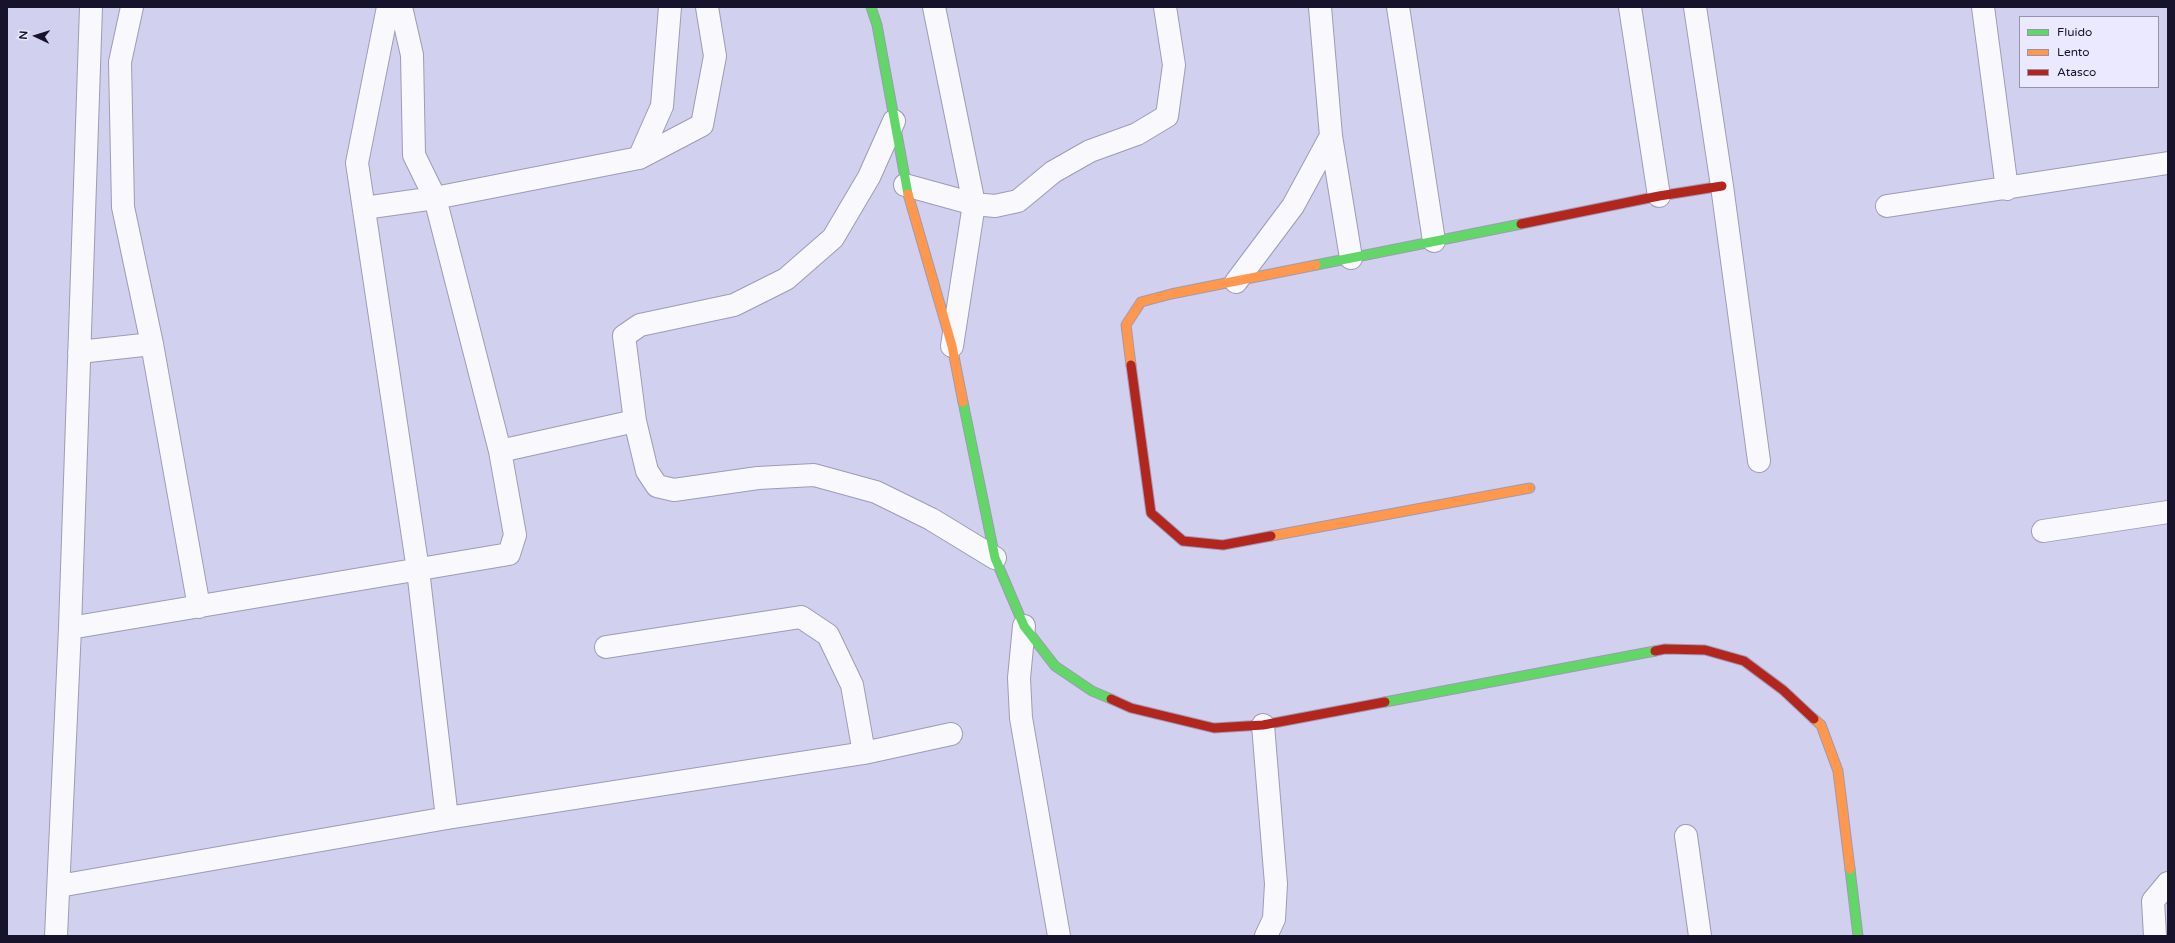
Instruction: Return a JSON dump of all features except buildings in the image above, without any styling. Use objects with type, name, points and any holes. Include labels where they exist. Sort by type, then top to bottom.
[{"type":"street","points":[[56,936],[70,628],[90,7]]},
{"type":"street","points":[[132,7],[120,62],[123,207],[152,344],[199,607]]},
{"type":"street","points":[[388,7],[357,163],[418,570],[447,818]]},
{"type":"street","points":[[70,628],[508,554],[515,535],[500,451],[435,198],[414,155],[412,55],[401,7]]},
{"type":"street","points":[[639,158],[662,106],[670,7]]},
{"type":"street","points":[[364,208],[435,198],[639,158],[702,125],[715,56],[707,7]]},
{"type":"street","points":[[871,7],[877,25],[905,185],[952,346],[995,558],[1024,626],[1055,666],[1092,691],[1124,705],[1171,719],[1214,728],[1262,726],[1666,649],[1705,650],[1744,661],[1783,690],[1821,725],[1838,771],[1858,936]]},
{"type":"street","points":[[934,7],[974,204],[952,346]]},
{"type":"street","points":[[905,185],[974,204],[995,206],[1018,201],[1054,172],[1090,151],[1137,134],[1167,116],[1174,65],[1165,7]]},
{"type":"street","points":[[1320,7],[1331,136],[1352,258]]},
{"type":"street","points":[[1398,7],[1434,241]]},
{"type":"street","points":[[1630,7],[1659,196]]},
{"type":"street","points":[[1695,7],[1722,186],[1759,461]]},
{"type":"street","points":[[1983,7],[2006,189]]},
{"type":"street","points":[[894,121],[869,176],[833,238],[786,279],[734,305],[640,325],[624,336],[635,421],[647,471],[657,486],[674,490],[758,478],[814,475],[876,492],[931,520],[995,558]]},
{"type":"street","points":[[1236,282],[1293,206],[1331,136]]},
{"type":"street","points":[[1887,206],[2168,163]]},
{"type":"street","points":[[1530,488],[1223,545],[1183,541],[1151,513],[1126,325],[1141,302],[1659,196],[1722,186]]},
{"type":"street","points":[[79,352],[152,344]]},
{"type":"street","points":[[500,451],[635,421]]},
{"type":"street","points":[[2043,531],[2168,512]]},
{"type":"street","points":[[606,648],[800,617],[828,635],[852,684],[864,753]]},
{"type":"street","points":[[1024,626],[1019,678],[1021,718],[1059,936]]},
{"type":"street","points":[[1262,726],[1276,884],[1274,919],[1266,936]]},
{"type":"street","points":[[58,886],[447,818],[864,753],[951,734]]},
{"type":"street","points":[[1686,836],[1700,936]]},
{"type":"street","points":[[2155,936],[2153,901],[2168,883]]},
{"type":"traffic: fast","points":[[871,7],[877,25],[908,194]]},
{"type":"traffic: fast","points":[[1316,265],[1521,224]]},
{"type":"traffic: fast","points":[[963,402],[995,558],[1024,626],[1055,666],[1092,691],[1111,699]]},
{"type":"traffic: fast","points":[[1385,702],[1655,651]]},
{"type":"traffic: fast","points":[[1850,869],[1858,936]]},
{"type":"traffic: slow","points":[[908,194],[952,346],[963,402]]},
{"type":"traffic: slow","points":[[1131,365],[1126,325],[1141,302],[1171,294],[1316,265]]},
{"type":"traffic: slow","points":[[1271,536],[1530,488]]},
{"type":"traffic: slow","points":[[1814,719],[1821,725],[1838,771],[1850,869]]},
{"type":"traffic: jam","points":[[1521,224],[1659,196],[1722,186]]},
{"type":"traffic: jam","points":[[1131,365],[1151,513],[1183,541],[1223,545],[1271,536]]},
{"type":"traffic: jam","points":[[1655,651],[1665,649],[1705,650],[1744,661],[1783,690],[1814,719]]},
{"type":"traffic: jam","points":[[1111,699],[1131,708],[1214,728],[1263,725],[1385,702]]}]
